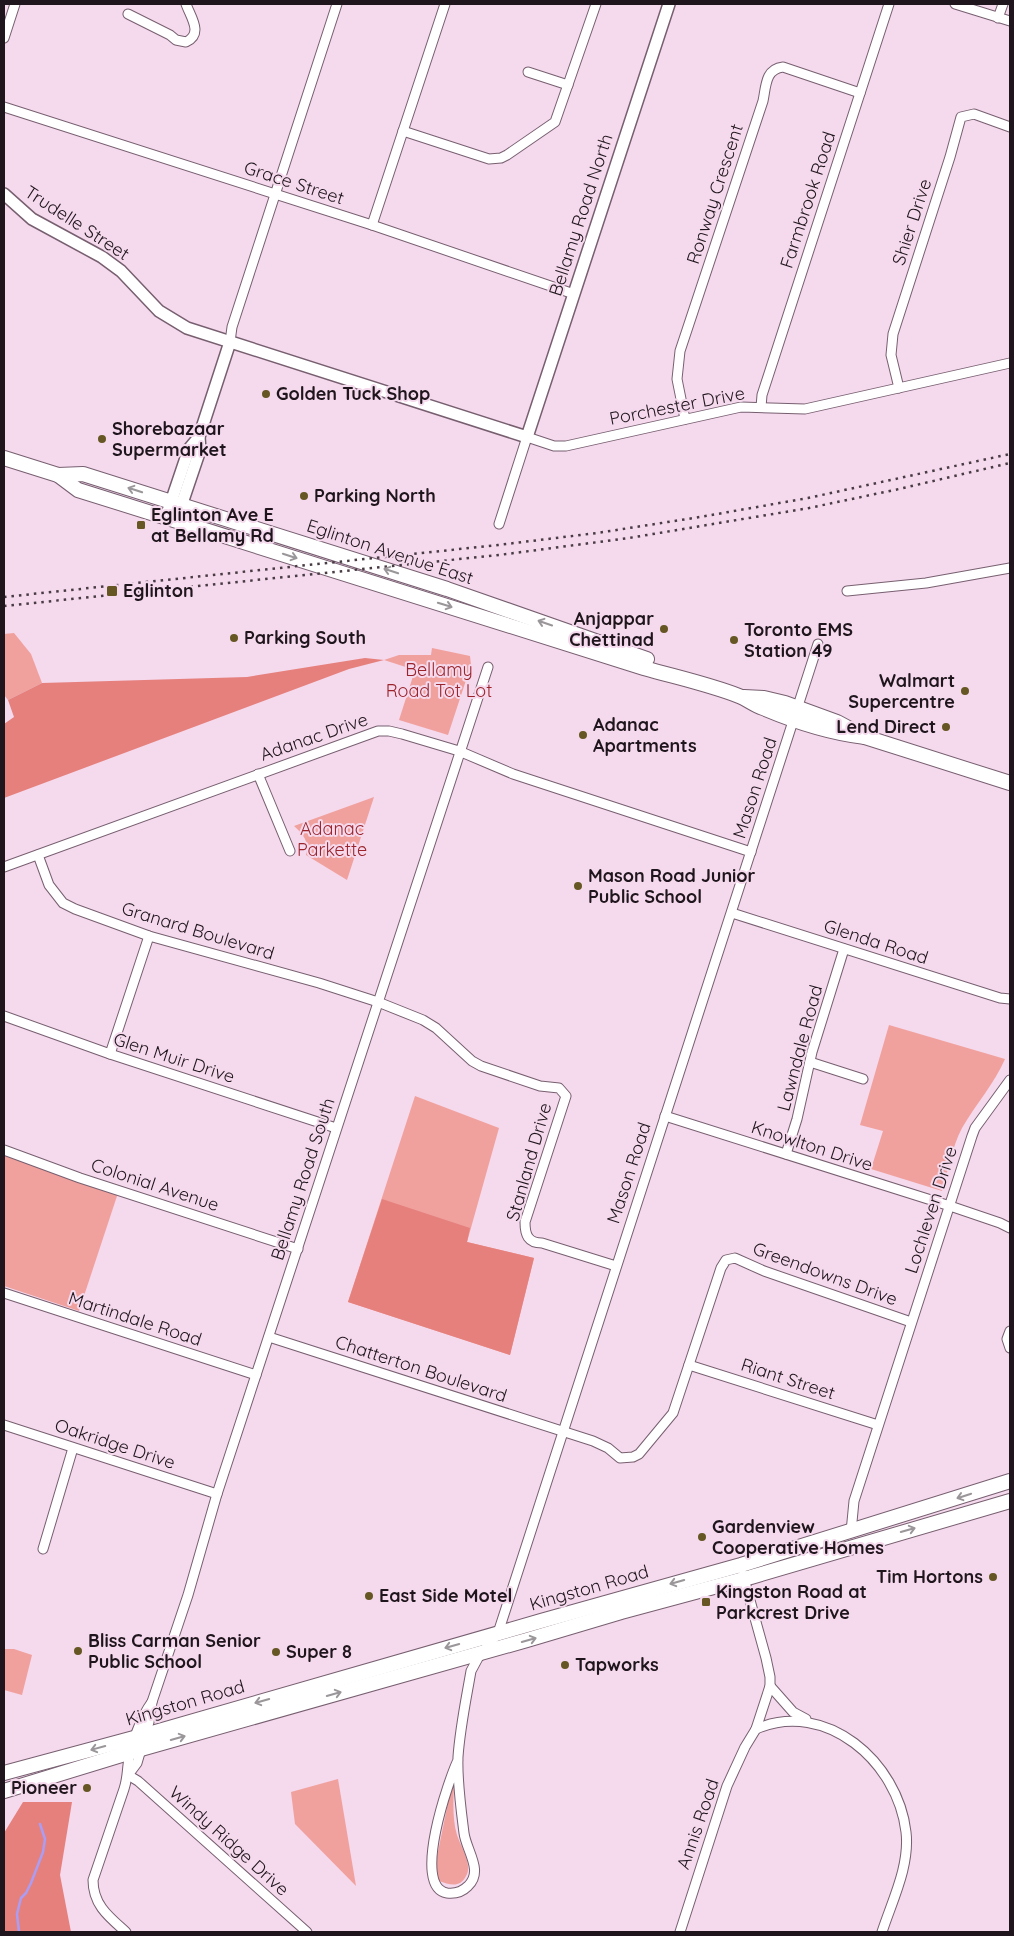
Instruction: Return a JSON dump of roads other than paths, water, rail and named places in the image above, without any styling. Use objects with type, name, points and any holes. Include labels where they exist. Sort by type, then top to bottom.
[{"type":"main road","name":"Eglinton Avenue East","points":[[4,458],[58,475],[78,490],[644,668],[705,684],[741,696],[760,708],[796,714],[838,733],[866,737],[1010,783]]},
{"type":"main road","name":"Eglinton Avenue East","points":[[58,475],[83,474],[456,592],[682,671],[705,684]]},
{"type":"main road","name":"Kingston Road","points":[[4,1791],[138,1743],[498,1633],[851,1532],[1010,1481]]},
{"type":"main road","name":"Kingston Road","points":[[4,1773],[138,1743],[744,1579],[1010,1501]]},
{"type":"main road","points":[[703,1589],[706,1574]]},
{"type":"street","points":[[4,38],[15,4]]},
{"type":"street","points":[[128,14],[170,35],[176,40],[186,42],[193,36],[195,31],[194,21],[186,4]]},
{"type":"street","points":[[171,519],[200,450],[199,438],[230,342],[232,327],[338,4]]},
{"type":"street","points":[[372,225],[445,4]]},
{"type":"street","points":[[403,131],[489,159],[501,158],[555,122],[596,4]]},
{"type":"street","name":"Bellamy Road North","points":[[499,524],[669,4]]},
{"type":"street","name":"Farmbrook Road","points":[[761,407],[762,395],[890,4]]},
{"type":"street","points":[[955,4],[1010,22]]},
{"type":"street","points":[[998,18],[1003,4]]},
{"type":"street","name":"Ronway Crescent","points":[[685,419],[677,379],[680,351],[763,101],[769,74],[777,68],[783,67],[860,93]]},
{"type":"street","points":[[528,72],[568,84]]},
{"type":"street","name":"Grace Street","points":[[4,107],[372,225],[574,294]]},
{"type":"street","name":"Shier Drive","points":[[899,388],[891,355],[893,334],[950,157],[958,123],[961,117],[974,114],[1010,127]]},
{"type":"street","name":"Trudelle Street","points":[[4,194],[32,219],[102,257],[121,271],[159,311],[170,319],[187,328],[230,342]]},
{"type":"street","points":[[230,342],[527,437]]},
{"type":"street","name":"Porchester Drive","points":[[527,437],[554,446],[566,446],[741,407],[806,409],[1010,363]]},
{"type":"street","points":[[847,591],[926,583],[1010,568]]},
{"type":"street","name":"Mason Road","points":[[458,1760],[472,1671],[485,1649],[498,1633],[818,644]]},
{"type":"street","name":"Bellamy Road South","points":[[126,1932],[100,1908],[93,1890],[93,1880],[128,1776],[128,1765],[152,1711],[152,1702],[188,1595],[217,1494],[488,667]]},
{"type":"street","name":"Adanac Drive","points":[[4,867],[378,731],[396,732],[459,751],[513,774],[751,852]]},
{"type":"street","points":[[258,774],[290,851]]},
{"type":"street","name":"Granard Boulevard","points":[[38,854],[49,885],[63,903],[75,909],[149,936],[319,983],[378,1002]]},
{"type":"street","name":"Glenda Road","points":[[732,913],[1000,998],[1010,999]]},
{"type":"street","points":[[110,1054],[149,936]]},
{"type":"street","name":"Lawndale Road","points":[[786,1154],[797,1119],[810,1062],[844,949]]},
{"type":"street","name":"Stanland Drive","points":[[378,1002],[423,1020],[436,1028],[472,1061],[481,1066],[540,1086],[559,1088],[563,1091],[566,1096],[525,1222],[525,1232],[530,1240],[535,1243],[542,1242],[616,1266]]},
{"type":"street","name":"Glen Muir Drive","points":[[4,1016],[110,1054],[336,1128]]},
{"type":"street","points":[[810,1062],[863,1079]]},
{"type":"street","name":"Lochleven Drive","points":[[851,1532],[854,1501],[975,1128],[1010,1080]]},
{"type":"street","name":"Knowlton Drive","points":[[665,1116],[950,1206],[1010,1228]]},
{"type":"street","name":"Colonial Avenue","points":[[4,1150],[80,1178],[298,1249]]},
{"type":"street","name":"Greendowns Drive","points":[[563,1432],[600,1443],[620,1458],[636,1456],[673,1414],[721,1268],[726,1260],[735,1258],[764,1271],[911,1322]]},
{"type":"street","name":"Martindale Road","points":[[4,1293],[256,1375]]},
{"type":"street","points":[[1010,1331],[1007,1339],[1010,1348]]},
{"type":"street","name":"Chatterton Boulevard","points":[[269,1337],[563,1432]]},
{"type":"street","name":"Riant Street","points":[[689,1365],[878,1425]]},
{"type":"street","name":"Oakridge Drive","points":[[4,1425],[217,1494]]},
{"type":"street","points":[[43,1550],[73,1448]]},
{"type":"street","points":[[741,1565],[765,1656],[770,1686],[793,1712],[840,1734],[858,1745],[887,1778],[903,1814],[906,1834],[903,1868],[882,1932]]},
{"type":"street","name":"Annis Road","points":[[680,1932],[727,1786],[745,1747],[756,1729],[770,1686]]},
{"type":"street","points":[[756,1729],[772,1722],[797,1720],[811,1722]]},
{"type":"street","points":[[458,1760],[465,1840],[475,1870],[468,1887],[459,1892],[448,1893],[439,1888],[435,1882],[432,1872],[432,1855],[447,1786],[458,1760]]},
{"type":"street","name":"Windy Ridge Drive","points":[[128,1776],[138,1781],[307,1932]]},
{"type":"waterway","points":[[19,1932],[17,1914],[21,1898],[31,1883],[43,1852],[45,1839],[40,1824]]},
{"type":"railway","points":[[4,597],[597,533],[808,498],[1010,454]]},
{"type":"railway","points":[[4,606],[499,555],[629,538],[809,508],[1010,463]]},
{"type":"place","name":"Golden Tuck Shop","points":[[266,394]]},
{"type":"place","name":"Shorebazaar Supermarket","points":[[102,439]]},
{"type":"place","name":"Parking North","points":[[304,496]]},
{"type":"place","name":"Eglinton Ave E at Bellamy Rd","points":[[141,525]]},
{"type":"place","name":"Eglinton","points":[[112,591]]},
{"type":"place","name":"Anjappar Chettinad","points":[[664,629]]},
{"type":"place","name":"Parking South","points":[[234,638]]},
{"type":"place","name":"Toronto EMS Station 49","points":[[734,640]]},
{"type":"place","name":"Walmart Supercentre","points":[[965,691]]},
{"type":"place","name":"Lend Direct","points":[[946,727]]},
{"type":"place","name":"Adanac Apartments","points":[[583,735]]},
{"type":"place","name":"Mason Road Junior Public School","points":[[578,886]]},
{"type":"place","name":"Gardenview Cooperative Homes","points":[[702,1537]]},
{"type":"place","name":"Tim Hortons","points":[[993,1577]]},
{"type":"place","name":"East Side Motel","points":[[369,1596]]},
{"type":"place","name":"Kingston Road at Parkcrest Drive","points":[[706,1602]]},
{"type":"place","name":"Bliss Carman Senior Public School","points":[[78,1651]]},
{"type":"place","name":"Super 8","points":[[276,1652]]},
{"type":"place","name":"Tapworks","points":[[565,1665]]},
{"type":"place","name":"Pioneer","points":[[87,1788]]},
{"type":"park label","name":"Bellamy Road Tot Lot","points":[[439,680]]},
{"type":"park label","name":"Adanac Parkette","points":[[332,840]]}]
